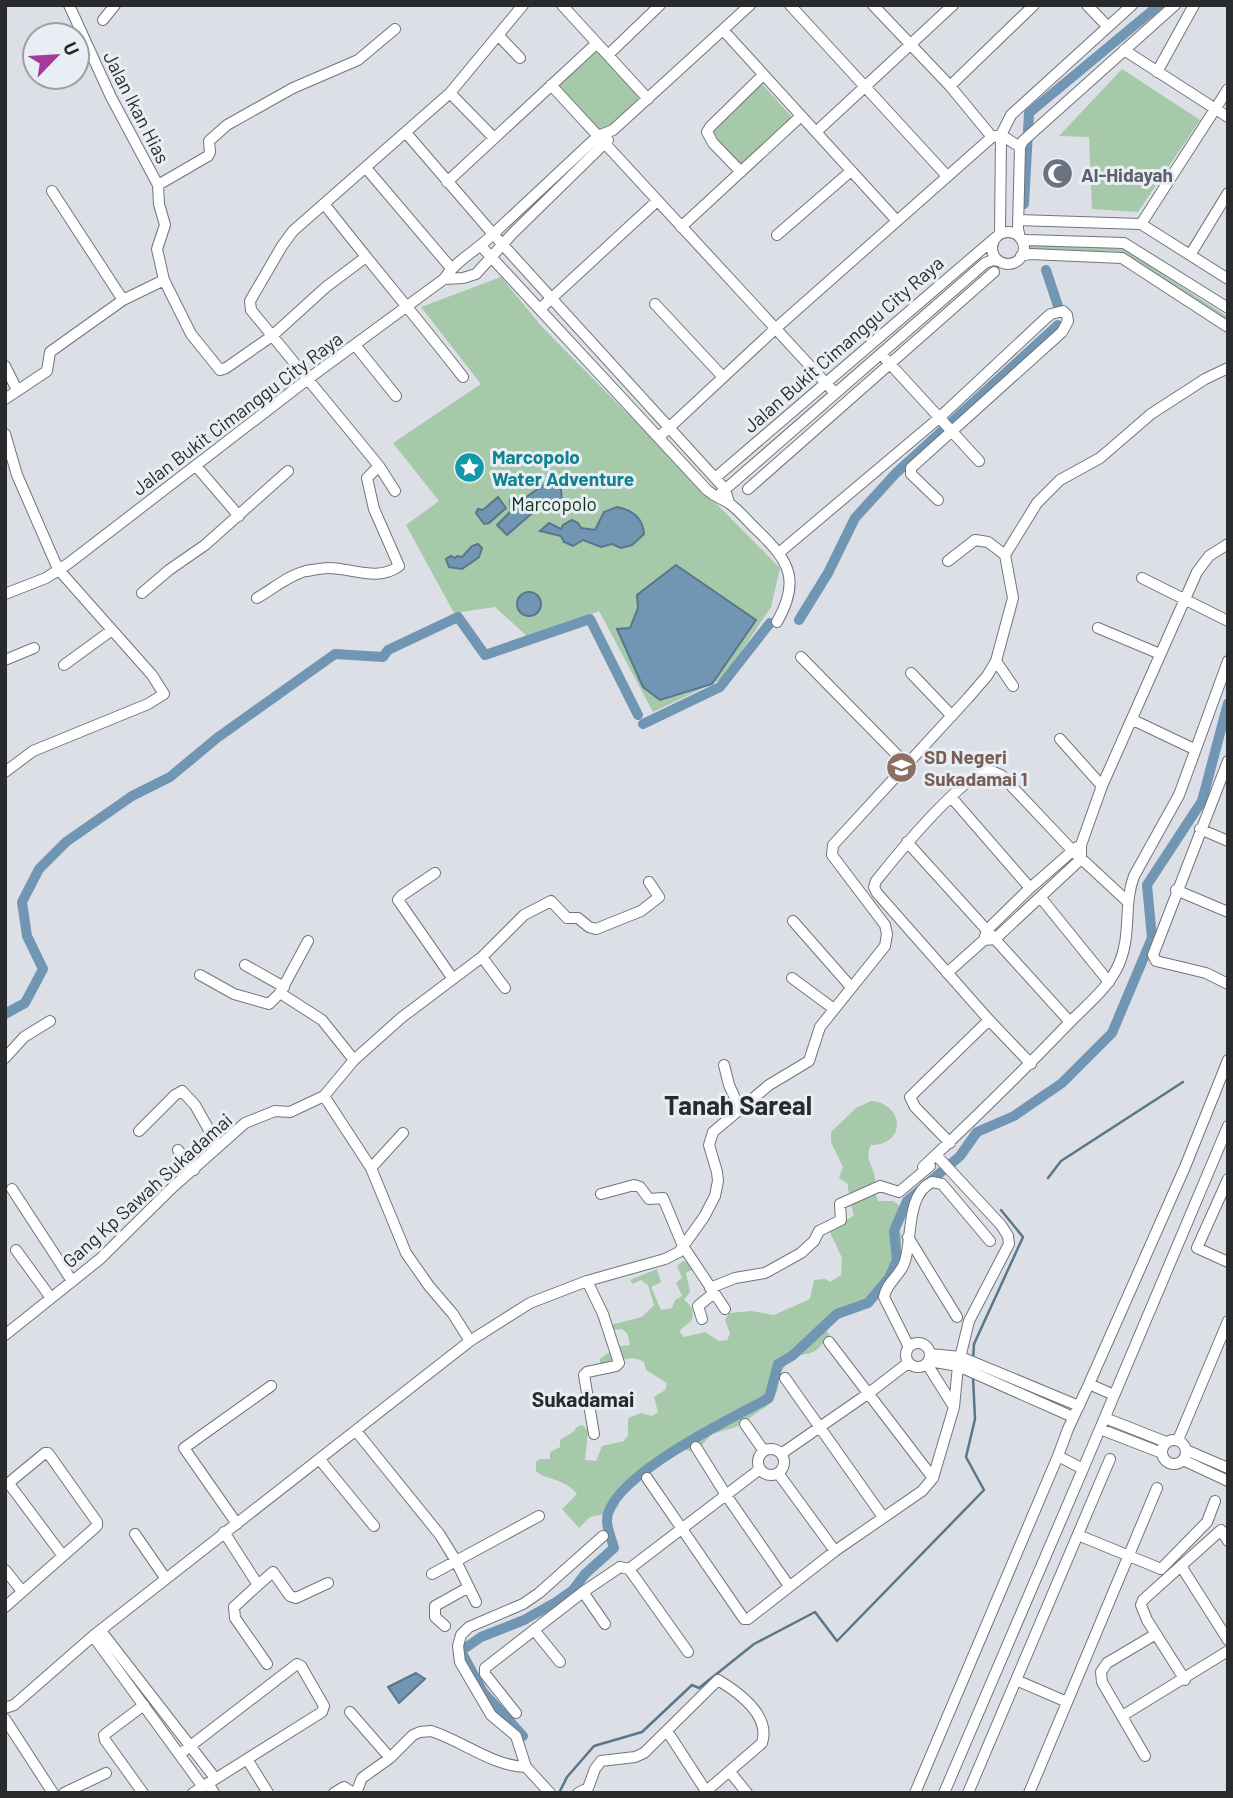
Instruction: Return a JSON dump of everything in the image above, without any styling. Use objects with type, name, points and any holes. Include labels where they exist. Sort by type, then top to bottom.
[{"type":"street","name":"Jalan Ikan Hias","points":[[69,5],[111,97],[158,186],[159,209],[165,225],[157,249],[164,280],[191,334],[222,371],[272,336]]},
{"type":"street","points":[[103,20],[115,5]]},
{"type":"street","points":[[395,491],[379,466],[251,310],[250,301],[293,231],[407,134],[450,93],[523,5]]},
{"type":"street","points":[[562,5],[648,99]]},
{"type":"street","points":[[444,279],[476,274],[602,140],[750,5]]},
{"type":"street","points":[[790,5],[947,176]]},
{"type":"street","points":[[873,5],[997,136],[1025,140]]},
{"type":"street","points":[[816,132],[953,5]]},
{"type":"street","points":[[950,86],[1034,5]]},
{"type":"street","points":[[1087,5],[1108,27]]},
{"type":"street","points":[[659,438],[775,329],[947,176],[997,136],[1011,115],[1132,5]]},
{"type":"street","points":[[997,136],[997,236],[992,251],[999,261],[1012,264],[1021,256],[1024,248],[1018,220],[1025,140],[1175,5]]},
{"type":"street","points":[[1157,72],[1194,5]]},
{"type":"street","points":[[608,55],[654,7]]},
{"type":"street","points":[[158,186],[208,156],[211,152],[209,141],[227,125],[293,88],[358,60],[395,29]]},
{"type":"street","points":[[723,30],[897,221]]},
{"type":"street","points":[[498,35],[520,58]]},
{"type":"street","points":[[447,182],[597,43]]},
{"type":"street","points":[[1124,50],[1228,117]]},
{"type":"street","points":[[741,172],[713,144],[707,132],[763,75]]},
{"type":"street","points":[[551,85],[835,393]]},
{"type":"street","points":[[1141,224],[1228,89]]},
{"type":"street","points":[[450,93],[494,138]]},
{"type":"street","points":[[681,227],[802,117]]},
{"type":"street","points":[[407,134],[493,234],[725,489],[729,503]]},
{"type":"street","name":"Jalan Bukit Cimanggu City Raya","points":[[5,594],[46,578],[307,379],[444,279],[451,268],[481,246],[602,140]]},
{"type":"street","points":[[366,169],[451,268]]},
{"type":"street","points":[[777,235],[851,171]]},
{"type":"street","points":[[52,191],[123,300]]},
{"type":"street","points":[[1190,255],[1228,193]]},
{"type":"street","points":[[541,308],[657,201]]},
{"type":"street","points":[[325,205],[463,377]]},
{"type":"street","points":[[1018,220],[1141,224],[1228,279]]},
{"type":"street","points":[[997,236],[1012,232],[1026,240],[1124,243],[1228,308]]},
{"type":"street","name":"Jalan Bukit Cimanggu City Raya","points":[[715,478],[997,236]]},
{"type":"street","points":[[481,246],[716,498],[729,503],[780,552],[786,562],[789,580],[786,602],[777,622]]},
{"type":"street","points":[[1021,256],[1030,254],[1122,258],[1228,327]]},
{"type":"street","points":[[272,336],[326,287],[366,257]]},
{"type":"street","name":"Jalan Bukit Cimanggu City Raya","points":[[716,498],[985,263],[999,261]]},
{"type":"street","points":[[748,489],[994,272]]},
{"type":"street","points":[[5,400],[47,371],[50,352],[123,300],[164,280]]},
{"type":"street","points":[[655,304],[723,377]]},
{"type":"street","points":[[780,552],[940,419],[1051,314],[1063,311],[1068,321],[1062,332],[951,430],[910,471],[938,500]]},
{"type":"street","points":[[355,345],[396,396]]},
{"type":"street","points":[[881,354],[979,461]]},
{"type":"street","points":[[5,366],[17,390]]},
{"type":"street","points":[[1005,555],[1037,503],[1060,480],[1100,458],[1152,414],[1205,379],[1228,368]]},
{"type":"street","points":[[5,434],[17,475],[58,569],[152,674],[164,694],[148,704],[33,751],[5,772]]},
{"type":"street","points":[[196,466],[239,516]]},
{"type":"street","points":[[257,598],[305,571],[330,568],[357,574],[379,573],[390,572],[399,566],[374,509],[368,474],[379,466]]},
{"type":"street","points":[[142,593],[239,516],[288,471]]},
{"type":"street","points":[[5,1708],[224,1532],[470,1342],[530,1303],[587,1281],[665,1259],[679,1252],[704,1217],[715,1196],[718,1181],[709,1138],[713,1132],[769,1085],[809,1060],[817,1032],[885,946],[885,925],[835,860],[832,851],[834,845],[987,676],[996,661],[1013,598],[1005,555],[988,542],[975,540],[948,561]]},
{"type":"street","points":[[988,936],[1030,888],[1077,848],[1202,563],[1228,544]]},
{"type":"street","points":[[1142,578],[1228,621]]},
{"type":"street","points":[[1098,628],[1160,654]]},
{"type":"street","points":[[64,665],[112,631]]},
{"type":"street","points":[[5,660],[34,649]]},
{"type":"street","points":[[801,657],[907,765]]},
{"type":"street","points":[[996,661],[1013,686]]},
{"type":"street","points":[[702,1319],[698,1306],[712,1291],[735,1278],[765,1273],[801,1253],[814,1241],[819,1231],[841,1220],[840,1204],[880,1186],[899,1192],[1031,1064],[1109,982],[1126,941],[1128,901],[1134,876],[1178,795],[1194,749],[1223,688],[1228,661]]},
{"type":"street","points":[[910,674],[950,718]]},
{"type":"street","points":[[1133,720],[1194,749]]},
{"type":"street","points":[[1060,739],[1102,786]]},
{"type":"street","points":[[1227,764],[1153,955],[1156,961],[1206,973],[1228,984]]},
{"type":"street","points":[[1031,1064],[877,894],[874,887],[876,881],[907,842],[951,797],[983,771],[995,771],[1077,848],[1082,859],[1128,901]]},
{"type":"street","points":[[951,797],[1030,888]]},
{"type":"street","points":[[1200,829],[1228,841]]},
{"type":"street","points":[[907,842],[988,936],[1070,1022]]},
{"type":"street","points":[[947,973],[988,936],[1041,898],[1082,859]]},
{"type":"street","points":[[435,873],[398,900],[453,979]]},
{"type":"street","points":[[470,1342],[453,1314],[406,1253],[371,1168],[324,1096],[354,1060],[401,1018],[482,957],[524,915],[551,901],[565,917],[578,918],[593,929],[635,914],[659,897],[649,882]]},
{"type":"street","points":[[1177,890],[1228,912]]},
{"type":"street","points":[[1041,898],[1109,982]]},
{"type":"street","points":[[793,921],[851,987]]},
{"type":"street","points":[[200,975],[234,994],[269,1004],[282,990],[308,941]]},
{"type":"street","points":[[482,957],[505,988]]},
{"type":"street","points":[[245,965],[322,1020],[354,1060]]},
{"type":"street","points":[[792,978],[834,1009]]},
{"type":"street","points":[[950,1143],[915,1107],[910,1097],[989,1020]]},
{"type":"street","points":[[5,1058],[24,1037],[50,1021]]},
{"type":"street","points":[[915,1793],[1073,1417],[1185,1167],[1228,1060]]},
{"type":"street","points":[[724,1065],[729,1085],[740,1109]]},
{"type":"street","points":[[139,1131],[175,1095],[185,1091],[218,1146]]},
{"type":"street","name":"Gang Kp Sawah Sukadamai","points":[[5,1335],[100,1259],[173,1187],[245,1123],[275,1111],[290,1112],[324,1096]]},
{"type":"street","points":[[944,1793],[1228,1126]]},
{"type":"street","points":[[371,1168],[403,1133]]},
{"type":"street","points":[[178,1150],[194,1170]]},
{"type":"street","points":[[923,1167],[939,1156]]},
{"type":"street","points":[[647,1478],[744,1619],[748,1619],[835,1551],[922,1491],[933,1478],[954,1407],[969,1321],[1009,1244],[1008,1236],[1001,1225],[939,1156]]},
{"type":"street","points":[[1228,1179],[1197,1248],[1228,1262]]},
{"type":"street","points":[[909,1347],[884,1297],[885,1291],[905,1262],[915,1205],[924,1188],[928,1184],[942,1184],[990,1241]]},
{"type":"street","points":[[601,1194],[634,1185],[640,1187],[649,1199],[662,1197],[683,1246],[725,1309]]},
{"type":"street","points":[[12,1189],[72,1281]]},
{"type":"street","points":[[908,1237],[957,1317]]},
{"type":"street","points":[[16,1250],[51,1298]]},
{"type":"street","points":[[587,1281],[596,1298],[619,1363],[584,1375],[594,1434]]},
{"type":"street","points":[[1178,1440],[1228,1321]]},
{"type":"street","points":[[829,1342],[933,1478]]},
{"type":"street","points":[[954,1407],[929,1359],[927,1347],[920,1343],[909,1347],[905,1355],[908,1363],[917,1368],[929,1359],[960,1361],[1079,1406]]},
{"type":"street","points":[[960,1361],[1073,1417]]},
{"type":"street","points":[[781,1454],[908,1363]]},
{"type":"street","points":[[785,1378],[883,1517]]},
{"type":"street","points":[[1089,1384],[1114,1395]]},
{"type":"street","points":[[237,1524],[184,1448],[271,1385]]},
{"type":"street","points":[[1100,1429],[1162,1453],[1168,1462],[1176,1464],[1183,1460],[1186,1450],[1178,1440],[1166,1442],[1105,1418]]},
{"type":"street","points":[[745,1424],[764,1451]]},
{"type":"street","points":[[356,1431],[440,1535],[456,1560],[476,1602]]},
{"type":"street","points":[[1162,1453],[1166,1442]]},
{"type":"street","points":[[696,1447],[789,1586]]},
{"type":"street","points":[[770,1449],[781,1454],[784,1462],[778,1473],[770,1475],[760,1469],[758,1461],[764,1451],[770,1449]]},
{"type":"street","points":[[1186,1450],[1228,1468]]},
{"type":"street","points":[[5,1607],[95,1530],[97,1522],[48,1453],[45,1453],[11,1480],[10,1485],[63,1556]]},
{"type":"street","points":[[1058,1456],[1083,1469]]},
{"type":"street","points":[[968,1793],[1110,1459]]},
{"type":"street","points":[[320,1460],[374,1526]]},
{"type":"street","points":[[1183,1460],[1228,1481]]},
{"type":"street","points":[[629,1569],[760,1469]]},
{"type":"street","points":[[778,1473],[835,1551]]},
{"type":"street","points":[[1032,1792],[1157,1488]]},
{"type":"street","points":[[1078,1535],[1161,1569],[1207,1522],[1216,1501]]},
{"type":"street","points":[[432,1574],[540,1516]]},
{"type":"street","points":[[1185,1680],[1141,1605],[1143,1600],[1221,1530],[1228,1541]]},
{"type":"street","points":[[224,1532],[258,1585]]},
{"type":"street","points":[[135,1534],[166,1579]]},
{"type":"street","points":[[550,1793],[526,1767],[516,1736],[491,1715],[460,1662],[458,1646],[465,1629],[523,1604],[540,1593],[603,1536]]},
{"type":"street","points":[[1181,1566],[1228,1640]]},
{"type":"street","points":[[516,1713],[485,1674],[485,1668],[583,1592],[620,1567],[629,1569],[688,1652]]},
{"type":"street","points":[[5,1570],[22,1591]]},
{"type":"street","points":[[267,1664],[235,1618],[234,1607],[273,1572],[290,1596],[296,1598],[328,1583]]},
{"type":"street","points":[[445,1626],[435,1617],[435,1606],[469,1587]]},
{"type":"street","points":[[583,1592],[605,1624]]},
{"type":"street","points":[[534,1630],[560,1662]]},
{"type":"street","points":[[97,1634],[143,1685],[191,1748],[207,1787]]},
{"type":"street","points":[[97,1634],[134,1692],[207,1787]]},
{"type":"street","points":[[1145,1756],[1102,1682],[1101,1672],[1107,1663],[1156,1634]]},
{"type":"street","points":[[1122,1716],[1185,1680],[1228,1651]]},
{"type":"street","points":[[180,1755],[295,1665],[301,1666],[324,1709],[207,1787]]},
{"type":"street","points":[[1016,1680],[1067,1702]]},
{"type":"street","points":[[578,1793],[588,1788],[601,1761],[635,1757],[644,1753],[667,1731],[722,1683],[750,1705],[761,1721],[764,1734],[762,1743],[705,1792],[667,1731]]},
{"type":"street","points":[[134,1692],[143,1685]]},
{"type":"street","points":[[143,1793],[104,1735],[144,1705]]},
{"type":"street","points":[[350,1712],[390,1758]]},
{"type":"street","points":[[5,1718],[53,1793]]},
{"type":"street","points":[[334,1793],[344,1787],[354,1793],[362,1778],[420,1732],[431,1731],[515,1767],[526,1767]]},
{"type":"street","points":[[247,1759],[268,1793]]},
{"type":"street","points":[[730,1772],[747,1793]]},
{"type":"street","points":[[64,1793],[106,1773]]},
{"type":"green space","points":[[596,49],[640,98],[602,132],[557,85]]},
{"type":"green space","points":[[1122,69],[1200,120],[1138,212],[1092,209],[1089,137],[1059,136]]},
{"type":"green space","points":[[761,83],[793,118],[741,166],[710,133]]},
{"type":"green space","points":[[1029,245],[1124,249],[1228,317],[1228,321],[1123,252],[1029,249]]},
{"type":"green space","name":"Marcopolo","points":[[501,277],[543,328],[780,568],[771,607],[724,678],[653,712],[599,611],[529,638],[495,607],[454,613],[406,525],[439,501],[393,443],[481,384],[421,307]]},
{"type":"green space","points":[[871,1101],[882,1103],[890,1109],[897,1124],[896,1132],[891,1138],[871,1145],[868,1154],[878,1201],[893,1201],[900,1206],[896,1222],[902,1236],[900,1252],[881,1293],[862,1309],[844,1309],[827,1321],[825,1329],[836,1343],[822,1344],[813,1352],[792,1356],[781,1372],[777,1392],[767,1406],[736,1427],[712,1434],[700,1447],[692,1451],[684,1450],[653,1464],[646,1469],[643,1479],[620,1489],[619,1505],[614,1512],[590,1517],[579,1528],[562,1509],[577,1494],[561,1482],[536,1471],[536,1462],[539,1459],[550,1459],[550,1452],[560,1447],[560,1440],[583,1425],[588,1431],[585,1460],[596,1461],[602,1446],[624,1441],[628,1435],[628,1418],[641,1413],[652,1416],[658,1412],[654,1397],[665,1390],[667,1383],[646,1370],[644,1362],[639,1359],[624,1359],[604,1368],[600,1363],[600,1359],[616,1347],[630,1345],[627,1333],[622,1329],[613,1330],[610,1325],[642,1317],[654,1305],[648,1285],[641,1280],[633,1284],[630,1280],[657,1269],[661,1282],[651,1287],[661,1310],[672,1308],[675,1300],[682,1296],[676,1283],[682,1278],[677,1266],[683,1261],[691,1263],[693,1269],[686,1273],[690,1292],[684,1300],[692,1309],[692,1320],[679,1331],[684,1337],[705,1332],[719,1341],[727,1340],[730,1334],[725,1320],[729,1313],[751,1311],[774,1315],[810,1299],[814,1280],[825,1279],[830,1282],[841,1275],[842,1258],[829,1230],[854,1215],[850,1203],[854,1197],[848,1191],[848,1184],[839,1178],[843,1167],[831,1142],[831,1132],[856,1108]]},
{"type":"water","points":[[548,482],[561,489],[562,502],[551,509],[538,508],[507,535],[497,525],[511,511],[510,500],[514,497],[526,497]]},
{"type":"water","points":[[498,497],[506,508],[489,523],[484,524],[476,513],[478,509],[483,510]]},
{"type":"water","points":[[617,507],[632,513],[641,523],[644,534],[632,545],[621,548],[612,544],[601,547],[583,540],[573,546],[564,542],[561,536],[540,531],[549,523],[561,529],[572,520],[581,528],[595,530],[604,512]]},
{"type":"water","points":[[478,544],[482,548],[479,557],[462,569],[449,567],[446,559],[451,556],[462,557],[472,546]]},
{"type":"water","points":[[676,565],[756,620],[712,684],[660,700],[643,687],[617,629],[630,628],[638,608],[637,595]]},
{"type":"water","points":[[529,592],[540,599],[541,604],[534,615],[529,616],[518,609],[517,604],[524,593]]},
{"type":"water","points":[[416,1673],[425,1679],[399,1703],[388,1687]]},
{"type":"waterway","points":[[1024,204],[1029,113],[1159,5]]},
{"type":"waterway","points":[[1046,270],[1058,306]]},
{"type":"waterway","points":[[799,620],[828,573],[855,518],[896,473],[1058,325]]},
{"type":"waterway","points":[[5,1014],[25,1003],[43,969],[27,936],[22,902],[39,869],[66,842],[132,796],[170,777],[217,738],[335,654],[383,657],[388,650],[458,617],[485,655],[590,619],[638,715]]},
{"type":"waterway","points":[[643,724],[720,687],[770,623]]},
{"type":"waterway","points":[[523,1736],[483,1692],[461,1651],[481,1637],[524,1620],[573,1590],[585,1574],[614,1548],[607,1521],[612,1504],[627,1486],[674,1450],[769,1398],[778,1364],[792,1356],[837,1314],[868,1303],[889,1278],[897,1260],[894,1231],[907,1201],[960,1156],[977,1132],[1014,1116],[1062,1083],[1112,1033],[1152,938],[1147,885],[1202,801],[1228,703]]},
{"type":"waterway","points":[[1048,1178],[1061,1161],[1183,1082]]},
{"type":"waterway","points":[[973,1360],[974,1344],[1023,1237],[1001,1210]]},
{"type":"waterway","points":[[559,1793],[567,1777],[594,1746],[642,1732],[692,1685],[699,1688],[754,1644],[815,1612],[837,1641],[984,1490],[966,1457],[975,1419],[973,1377]]},
{"type":"place","name":"Al-Hidayah","points":[[1058,174]]},
{"type":"place","name":"Marcopolo Water Adventure","points":[[469,467]]},
{"type":"place","name":"SD Negeri Sukadamai 1","points":[[901,767]]},
{"type":"district","name":"Tanah Sareal","points":[[738,1104]]},
{"type":"district","name":"Sukadamai","points":[[583,1398]]}]
